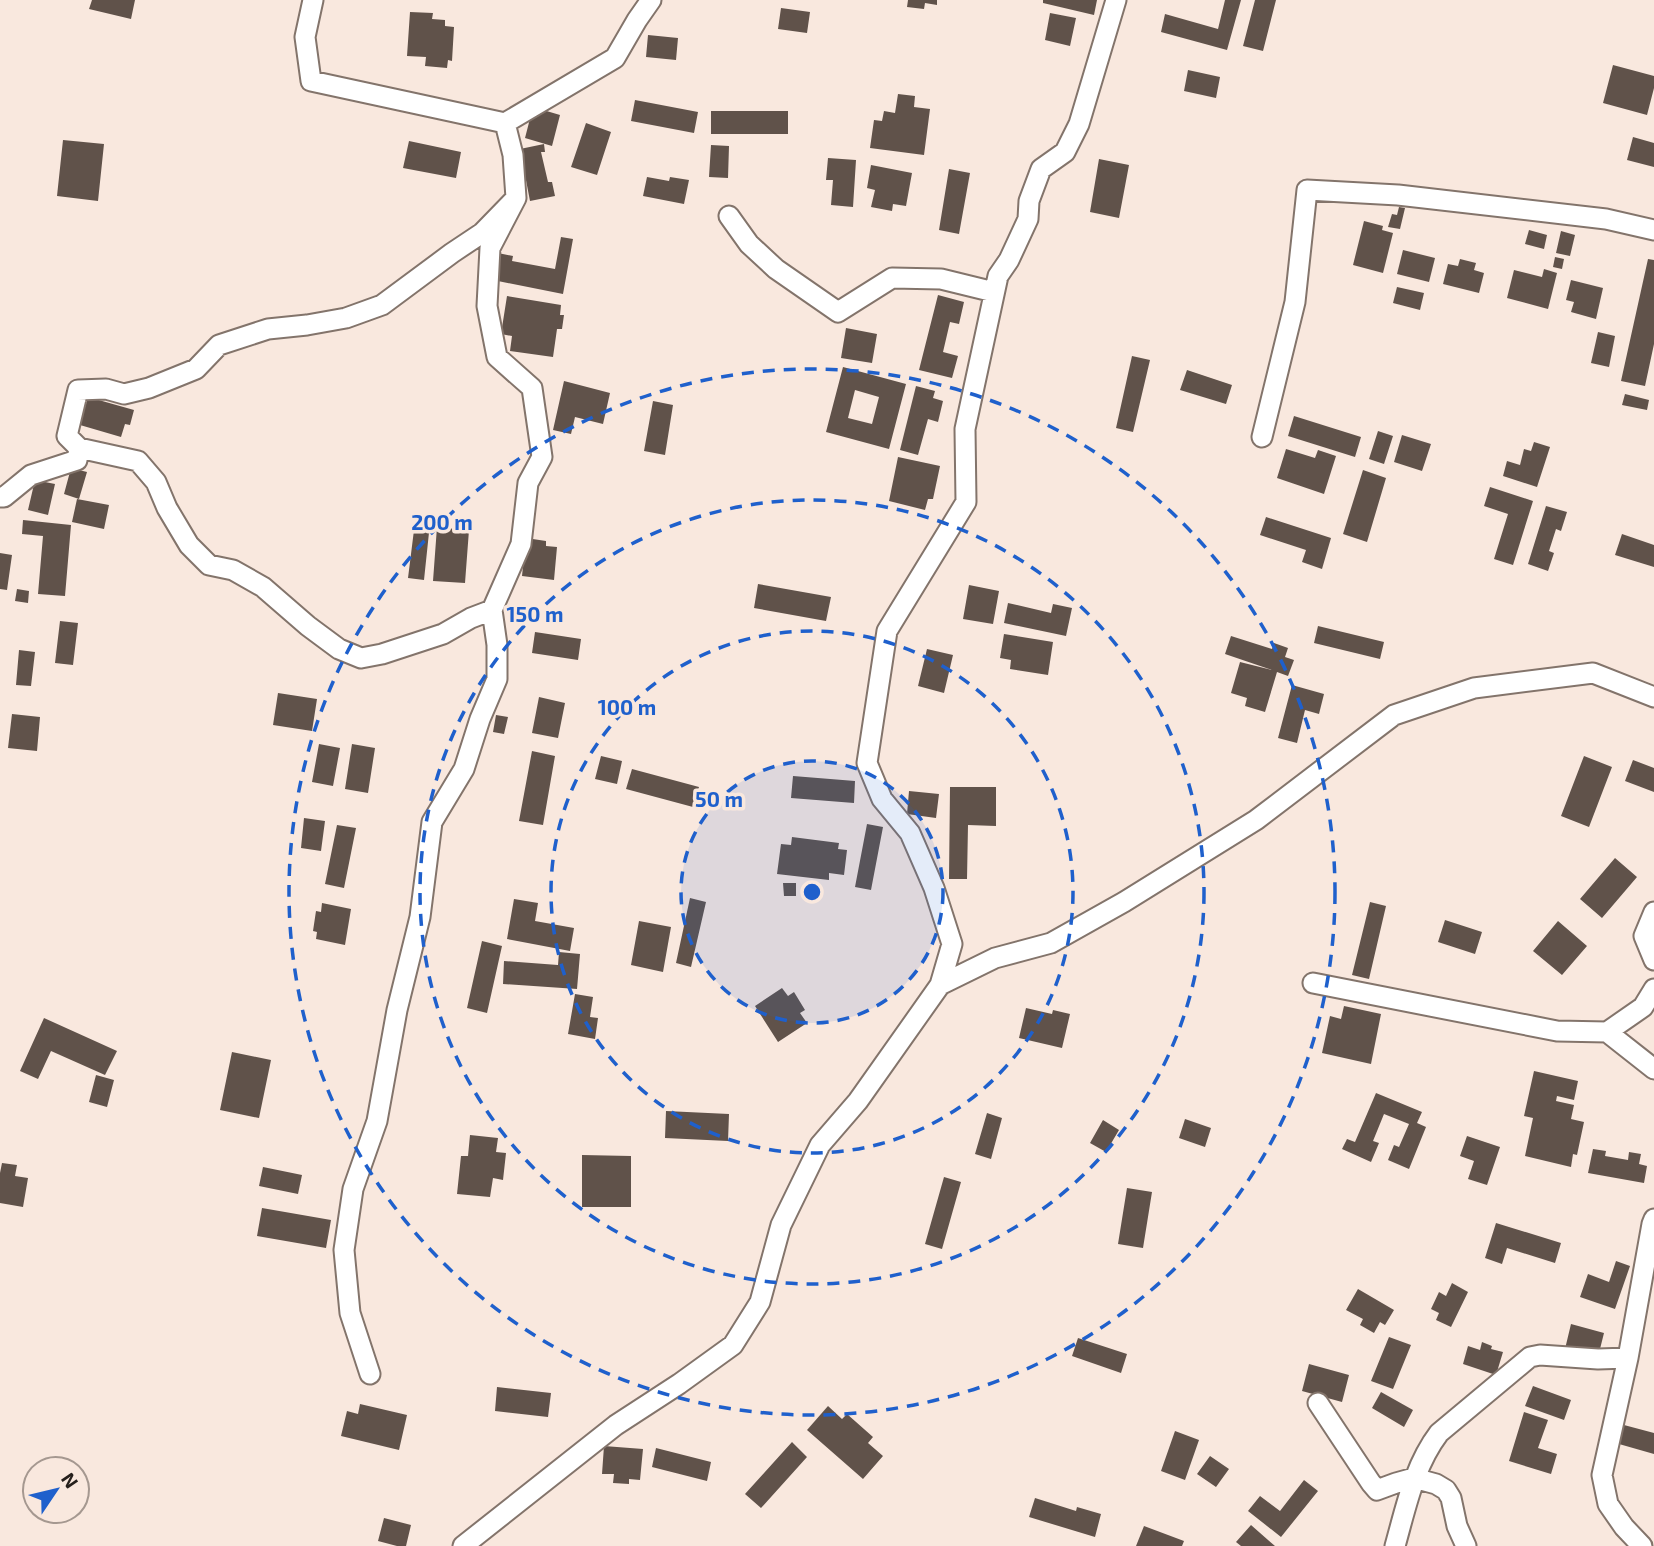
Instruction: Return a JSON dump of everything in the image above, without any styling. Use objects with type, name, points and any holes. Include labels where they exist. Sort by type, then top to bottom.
[{"type":"street","points":[[313,0],[305,37],[312,80],[505,123],[615,58],[651,0]]},
{"type":"street","points":[[463,1546],[616,1425],[733,1345],[760,1302],[781,1225],[820,1145],[858,1101],[940,985],[951,944],[934,888],[909,833],[882,799],[867,762],[887,631],[966,502],[965,429],[998,276],[1009,260],[1028,219],[1029,201],[1041,169],[1065,152],[1079,124],[1116,0]]},
{"type":"street","points":[[370,1374],[350,1313],[344,1250],[352,1189],[377,1121],[397,1010],[419,917],[432,822],[464,769],[480,719],[497,679],[497,645],[492,610],[521,544],[528,483],[542,457],[532,388],[497,357],[487,306],[490,248],[516,198],[513,155],[505,123]]},
{"type":"street","points":[[1262,437],[1295,302],[1307,190],[1398,195],[1592,217],[1654,230]]},
{"type":"street","points":[[492,610],[443,634],[382,654],[361,657],[339,649],[264,587],[233,570],[209,565],[189,545],[167,508],[156,482],[138,461],[79,448],[67,436],[78,390],[106,389],[124,394],[149,388],[196,369],[219,345],[268,329],[345,318],[382,305],[482,233],[516,198]]},
{"type":"street","points":[[729,216],[749,244],[776,269],[838,312],[892,278],[942,279],[994,292]]},
{"type":"street","points":[[0,497],[4,497],[31,475],[76,460],[79,448]]},
{"type":"street","points":[[940,985],[995,958],[1051,943],[1124,902],[1256,820],[1394,715],[1474,688],[1593,673],[1654,697]]},
{"type":"street","points":[[1654,912],[1643,936],[1654,960]]},
{"type":"street","points":[[1313,983],[1557,1031],[1607,1032],[1643,1007],[1654,989]]},
{"type":"street","points":[[1607,1032],[1654,1069]]},
{"type":"street","points":[[1642,1546],[1608,1504],[1602,1475],[1628,1358],[1654,1219]]},
{"type":"street","points":[[1395,1546],[1414,1478],[1429,1445],[1439,1433],[1530,1357],[1550,1355],[1598,1359],[1628,1358]]},
{"type":"street","points":[[1318,1403],[1377,1490],[1402,1521]]},
{"type":"street","points":[[1377,1490],[1414,1478],[1436,1484],[1446,1490],[1466,1546]]},
{"type":"building","points":[[92,0],[135,0],[131,19],[89,9]]},
{"type":"building","points":[[908,0],[937,0],[937,5],[925,3],[924,9],[907,7]]},
{"type":"building","points":[[1043,0],[1097,0],[1094,15],[1043,3]]},
{"type":"building","points":[[1225,0],[1241,0],[1227,50],[1161,32],[1165,14],[1218,29]]},
{"type":"building","points":[[1255,0],[1276,0],[1263,51],[1243,46]]},
{"type":"building","points":[[781,8],[810,12],[807,33],[778,29]]},
{"type":"building","points":[[410,12],[433,13],[432,19],[445,20],[445,26],[454,27],[452,61],[448,60],[447,68],[425,66],[426,57],[407,56]]},
{"type":"building","points":[[1050,13],[1076,18],[1070,46],[1045,40]]},
{"type":"building","points":[[648,35],[678,38],[676,60],[646,57]]},
{"type":"building","points":[[1613,65],[1654,76],[1654,88],[1647,115],[1603,103]]},
{"type":"building","points":[[1188,70],[1220,77],[1216,98],[1184,91]]},
{"type":"building","points":[[898,94],[915,96],[914,107],[930,109],[924,155],[870,148],[874,120],[882,121],[884,111],[895,113]]},
{"type":"building","points":[[635,100],[698,112],[694,133],[631,121]]},
{"type":"building","points":[[533,107],[560,115],[552,146],[525,138]]},
{"type":"building","points":[[711,111],[788,111],[788,134],[711,134]]},
{"type":"building","points":[[586,123],[611,132],[597,175],[571,167]]},
{"type":"building","points":[[1633,137],[1654,143],[1654,167],[1627,160]]},
{"type":"building","points":[[63,140],[104,144],[98,201],[57,196]]},
{"type":"building","points":[[409,141],[461,152],[456,178],[403,168]]},
{"type":"building","points":[[544,144],[545,152],[541,152],[548,182],[552,182],[555,196],[530,201],[520,149]]},
{"type":"building","points":[[711,145],[729,146],[728,178],[709,177]]},
{"type":"building","points":[[828,158],[856,160],[853,207],[831,205],[833,180],[826,180]]},
{"type":"building","points":[[1099,159],[1129,165],[1119,218],[1090,212]]},
{"type":"building","points":[[871,165],[912,173],[906,206],[893,204],[892,211],[871,207],[875,190],[867,188]]},
{"type":"building","points":[[949,169],[970,173],[959,234],[939,230]]},
{"type":"building","points":[[647,177],[669,181],[670,177],[689,180],[684,204],[643,196]]},
{"type":"building","points":[[1399,207],[1405,208],[1400,229],[1388,227],[1392,214],[1397,215]]},
{"type":"building","points":[[1364,221],[1383,226],[1382,230],[1393,233],[1383,273],[1353,265]]},
{"type":"building","points":[[1529,230],[1547,235],[1544,249],[1525,244]]},
{"type":"building","points":[[1561,231],[1575,235],[1570,256],[1556,253]]},
{"type":"building","points":[[561,237],[573,239],[563,294],[493,280],[498,253],[513,256],[512,261],[555,269]]},
{"type":"building","points":[[1403,250],[1435,258],[1429,282],[1397,274]]},
{"type":"building","points":[[1555,257],[1564,259],[1562,269],[1553,267]]},
{"type":"building","points":[[1460,259],[1476,263],[1474,270],[1484,273],[1479,293],[1443,284],[1448,264],[1458,266]]},
{"type":"building","points":[[1648,259],[1654,260],[1654,344],[1645,386],[1621,381]]},
{"type":"building","points":[[1544,269],[1557,273],[1548,309],[1507,298],[1514,270],[1542,277]]},
{"type":"building","points":[[1571,280],[1603,288],[1596,319],[1571,312],[1574,302],[1566,300]]},
{"type":"building","points":[[1397,287],[1424,293],[1420,310],[1393,303]]},
{"type":"building","points":[[938,295],[964,302],[959,324],[950,322],[943,352],[958,356],[952,378],[919,370]]},
{"type":"building","points":[[507,296],[561,305],[560,315],[564,315],[562,329],[557,329],[553,357],[510,351],[512,336],[501,334]]},
{"type":"building","points":[[846,328],[877,334],[872,363],[841,358]]},
{"type":"building","points":[[1598,332],[1615,336],[1609,367],[1591,363]]},
{"type":"building","points":[[1132,356],[1150,360],[1133,432],[1116,428]]},
{"type":"building","points":[[843,367],[906,384],[889,449],[826,432]],"holes":[[[855,390],[879,397],[872,424],[848,418]]]},
{"type":"building","points":[[1187,370],[1232,385],[1226,404],[1180,390]]},
{"type":"building","points":[[564,381],[610,393],[603,424],[575,417],[571,434],[553,430]]},
{"type":"building","points":[[916,386],[935,391],[933,398],[943,401],[938,422],[928,419],[918,455],[900,450]]},
{"type":"building","points":[[1625,394],[1649,400],[1647,410],[1622,405]]},
{"type":"building","points":[[88,397],[134,410],[130,425],[125,424],[121,437],[80,425]]},
{"type":"building","points":[[653,401],[673,405],[665,455],[644,451]]},
{"type":"building","points":[[1294,416],[1361,437],[1355,457],[1288,436]]},
{"type":"building","points":[[1378,431],[1393,436],[1384,464],[1369,459]]},
{"type":"building","points":[[1402,435],[1431,444],[1422,471],[1394,462]]},
{"type":"building","points":[[1534,442],[1550,447],[1537,487],[1503,476],[1507,461],[1520,465],[1524,449],[1531,451]]},
{"type":"building","points":[[1286,449],[1315,458],[1318,450],[1336,456],[1324,494],[1277,478]]},
{"type":"building","points":[[898,457],[940,466],[933,499],[928,499],[925,510],[889,501]]},
{"type":"building","points":[[71,468],[87,472],[79,499],[64,494]]},
{"type":"building","points":[[1363,470],[1386,478],[1367,542],[1343,534]]},
{"type":"building","points":[[35,480],[55,484],[48,515],[28,510]]},
{"type":"building","points":[[1490,487],[1533,501],[1513,565],[1494,559],[1508,514],[1484,506]]},
{"type":"building","points":[[77,499],[109,505],[104,529],[72,522]]},
{"type":"building","points":[[1546,506],[1567,512],[1561,531],[1556,529],[1549,551],[1554,553],[1548,571],[1528,564]]},
{"type":"building","points":[[1266,517],[1331,538],[1322,569],[1302,562],[1306,550],[1260,535]]},
{"type":"building","points":[[23,520],[71,525],[65,596],[38,594],[43,536],[22,534]]},
{"type":"building","points":[[415,522],[430,523],[424,580],[408,578]]},
{"type":"building","points":[[437,527],[469,530],[465,583],[433,581]]},
{"type":"building","points":[[1622,534],[1654,545],[1654,567],[1615,555]]},
{"type":"building","points":[[526,538],[546,541],[546,546],[557,547],[554,580],[522,576]]},
{"type":"building","points":[[0,553],[12,555],[7,590],[0,589]]},
{"type":"building","points":[[758,584],[831,597],[826,621],[754,608]]},
{"type":"building","points":[[969,585],[999,591],[993,624],[963,619]]},
{"type":"building","points":[[17,589],[29,591],[28,603],[15,601]]},
{"type":"building","points":[[1008,603],[1051,613],[1053,604],[1072,608],[1066,636],[1004,623]]},
{"type":"building","points":[[60,621],[78,623],[73,665],[55,663]]},
{"type":"building","points":[[1318,626],[1384,642],[1380,659],[1314,643]]},
{"type":"building","points":[[535,632],[581,639],[578,660],[532,653]]},
{"type":"building","points":[[1004,634],[1053,642],[1048,675],[1010,669],[1011,660],[1000,658]]},
{"type":"building","points":[[1231,636],[1272,649],[1274,643],[1288,648],[1285,657],[1294,660],[1288,676],[1277,672],[1265,712],[1245,706],[1247,698],[1231,693],[1240,662],[1272,670],[1225,654]]},
{"type":"building","points":[[927,649],[953,655],[944,693],[918,686]]},
{"type":"building","points":[[19,650],[35,652],[31,686],[16,685]]},
{"type":"building","points":[[1292,685],[1324,694],[1319,714],[1305,710],[1297,743],[1278,738]]},
{"type":"building","points":[[278,693],[317,699],[312,731],[273,725]]},
{"type":"building","points":[[539,697],[565,703],[558,738],[532,733]]},
{"type":"building","points":[[12,714],[40,717],[37,751],[8,748]]},
{"type":"building","points":[[496,715],[508,717],[504,734],[493,732]]},
{"type":"building","points":[[319,744],[340,748],[333,786],[312,782]]},
{"type":"building","points":[[352,744],[375,748],[368,793],[345,789]]},
{"type":"building","points":[[532,751],[555,756],[543,825],[519,821]]},
{"type":"building","points":[[601,756],[622,761],[617,784],[595,779]]},
{"type":"building","points":[[1584,756],[1612,767],[1589,827],[1561,816]]},
{"type":"building","points":[[1633,760],[1654,768],[1654,792],[1625,781]]},
{"type":"building","points":[[632,769],[699,787],[693,807],[626,789]]},
{"type":"building","points":[[793,776],[855,781],[854,803],[791,798]]},
{"type":"building","points":[[950,787],[996,787],[996,826],[968,825],[967,879],[949,879]]},
{"type":"building","points":[[909,791],[939,794],[936,818],[907,814]]},
{"type":"building","points":[[304,818],[325,821],[321,851],[301,848]]},
{"type":"building","points":[[867,824],[883,827],[871,890],[855,887]]},
{"type":"building","points":[[337,825],[356,828],[344,888],[325,884]]},
{"type":"building","points":[[792,837],[839,843],[838,849],[847,850],[844,875],[829,873],[829,880],[777,874],[781,844],[791,845]]},
{"type":"building","points":[[1615,858],[1637,877],[1602,918],[1580,899]]},
{"type":"building","points":[[783,883],[796,883],[796,896],[784,896]]},
{"type":"building","points":[[690,898],[706,902],[691,967],[676,963]]},
{"type":"building","points":[[514,899],[538,903],[535,921],[574,928],[570,951],[507,939]]},
{"type":"building","points":[[1370,902],[1386,906],[1369,979],[1352,975]]},
{"type":"building","points":[[322,903],[351,909],[345,945],[316,939],[317,932],[313,931],[316,911],[321,912]]},
{"type":"building","points":[[1445,920],[1482,932],[1475,954],[1438,942]]},
{"type":"building","points":[[639,921],[671,927],[663,972],[631,965]]},
{"type":"building","points":[[1558,921],[1587,946],[1562,975],[1533,951]]},
{"type":"building","points":[[482,941],[502,946],[487,1013],[467,1008]]},
{"type":"building","points":[[559,952],[580,954],[577,989],[503,984],[504,961],[558,965]]},
{"type":"building","points":[[782,988],[788,996],[794,992],[805,1010],[800,1013],[807,1023],[778,1042],[755,1006]]},
{"type":"building","points":[[575,994],[593,997],[590,1017],[598,1018],[595,1039],[568,1034]]},
{"type":"building","points":[[1344,1006],[1381,1014],[1371,1064],[1322,1053],[1330,1016],[1341,1019]]},
{"type":"building","points":[[1026,1008],[1052,1014],[1053,1010],[1070,1014],[1062,1048],[1019,1038]]},
{"type":"building","points":[[44,1018],[117,1051],[105,1075],[51,1051],[38,1079],[20,1071]]},
{"type":"building","points":[[232,1052],[271,1060],[259,1118],[220,1110]]},
{"type":"building","points":[[1534,1071],[1578,1081],[1574,1100],[1557,1096],[1556,1101],[1574,1105],[1571,1119],[1584,1122],[1577,1155],[1573,1154],[1571,1167],[1525,1156],[1533,1118],[1524,1116]]},
{"type":"building","points":[[96,1075],[114,1080],[107,1107],[89,1102]]},
{"type":"building","points":[[1376,1093],[1422,1112],[1417,1123],[1426,1127],[1409,1169],[1388,1160],[1394,1145],[1399,1147],[1409,1124],[1384,1114],[1373,1141],[1379,1143],[1371,1162],[1342,1149],[1347,1139],[1355,1142]]},
{"type":"building","points":[[666,1111],[729,1114],[728,1141],[665,1138]]},
{"type":"building","points":[[987,1113],[1002,1118],[991,1159],[975,1154]]},
{"type":"building","points":[[1185,1119],[1211,1128],[1205,1147],[1179,1138]]},
{"type":"building","points":[[1103,1120],[1119,1130],[1106,1152],[1090,1143]]},
{"type":"building","points":[[470,1135],[498,1138],[496,1152],[506,1153],[503,1180],[493,1178],[490,1197],[457,1194],[461,1156],[468,1156]]},
{"type":"building","points":[[1467,1136],[1500,1147],[1487,1185],[1468,1179],[1474,1161],[1460,1156]]},
{"type":"building","points":[[1593,1149],[1606,1151],[1605,1156],[1628,1160],[1629,1152],[1641,1154],[1639,1164],[1647,1166],[1644,1183],[1588,1173]]},
{"type":"building","points":[[582,1155],[631,1156],[631,1207],[582,1207]]},
{"type":"building","points":[[2,1163],[17,1165],[15,1176],[28,1178],[23,1207],[0,1203]]},
{"type":"building","points":[[263,1167],[302,1175],[298,1194],[259,1186]]},
{"type":"building","points":[[944,1177],[961,1182],[942,1249],[925,1244]]},
{"type":"building","points":[[1127,1188],[1152,1192],[1143,1248],[1118,1244]]},
{"type":"building","points":[[262,1208],[331,1220],[326,1248],[257,1236]]},
{"type":"building","points":[[1496,1223],[1561,1243],[1555,1263],[1507,1248],[1502,1264],[1485,1258]]},
{"type":"building","points":[[1616,1261],[1630,1266],[1615,1309],[1580,1297],[1588,1274],[1609,1282]]},
{"type":"building","points":[[1452,1283],[1468,1292],[1451,1327],[1436,1320],[1439,1313],[1431,1309],[1439,1292],[1446,1296]]},
{"type":"building","points":[[1358,1289],[1394,1310],[1385,1325],[1380,1322],[1374,1333],[1360,1325],[1363,1319],[1346,1310]]},
{"type":"building","points":[[1571,1324],[1604,1333],[1598,1357],[1565,1349]]},
{"type":"building","points":[[1389,1337],[1411,1345],[1393,1389],[1371,1381]]},
{"type":"building","points":[[1078,1338],[1127,1354],[1121,1373],[1072,1356]]},
{"type":"building","points":[[1482,1342],[1492,1346],[1491,1349],[1503,1352],[1496,1375],[1463,1364],[1468,1346],[1480,1350]]},
{"type":"building","points":[[1309,1364],[1349,1375],[1342,1402],[1302,1391]]},
{"type":"building","points":[[1533,1386],[1571,1400],[1564,1420],[1525,1406]]},
{"type":"building","points":[[497,1387],[551,1393],[548,1417],[495,1411]]},
{"type":"building","points":[[1381,1392],[1413,1410],[1404,1427],[1372,1408]]},
{"type":"building","points":[[360,1404],[407,1415],[399,1450],[341,1436],[347,1411],[358,1414]]},
{"type":"building","points":[[828,1406],[842,1419],[847,1414],[873,1437],[868,1443],[883,1456],[863,1479],[807,1430]]},
{"type":"building","points":[[1524,1412],[1548,1420],[1538,1448],[1557,1454],[1551,1474],[1509,1461]]},
{"type":"building","points":[[1624,1425],[1654,1433],[1654,1454],[1619,1444]]},
{"type":"building","points":[[1175,1431],[1199,1440],[1185,1480],[1161,1471]]},
{"type":"building","points":[[792,1442],[807,1457],[761,1508],[745,1494]]},
{"type":"building","points":[[604,1446],[643,1449],[640,1480],[629,1479],[629,1484],[613,1483],[614,1474],[602,1474]]},
{"type":"building","points":[[656,1448],[711,1462],[707,1481],[652,1467]]},
{"type":"building","points":[[1210,1456],[1229,1469],[1216,1487],[1197,1474]]},
{"type":"building","points":[[1304,1480],[1318,1491],[1281,1537],[1248,1511],[1260,1496],[1280,1511]]},
{"type":"building","points":[[1035,1498],[1076,1511],[1077,1507],[1101,1514],[1095,1537],[1029,1517]]},
{"type":"building","points":[[384,1518],[411,1525],[406,1546],[378,1541]]},
{"type":"building","points":[[1251,1525],[1275,1546],[1241,1546],[1236,1542]]},
{"type":"building","points":[[1144,1526],[1184,1541],[1182,1546],[1136,1546]]}]
